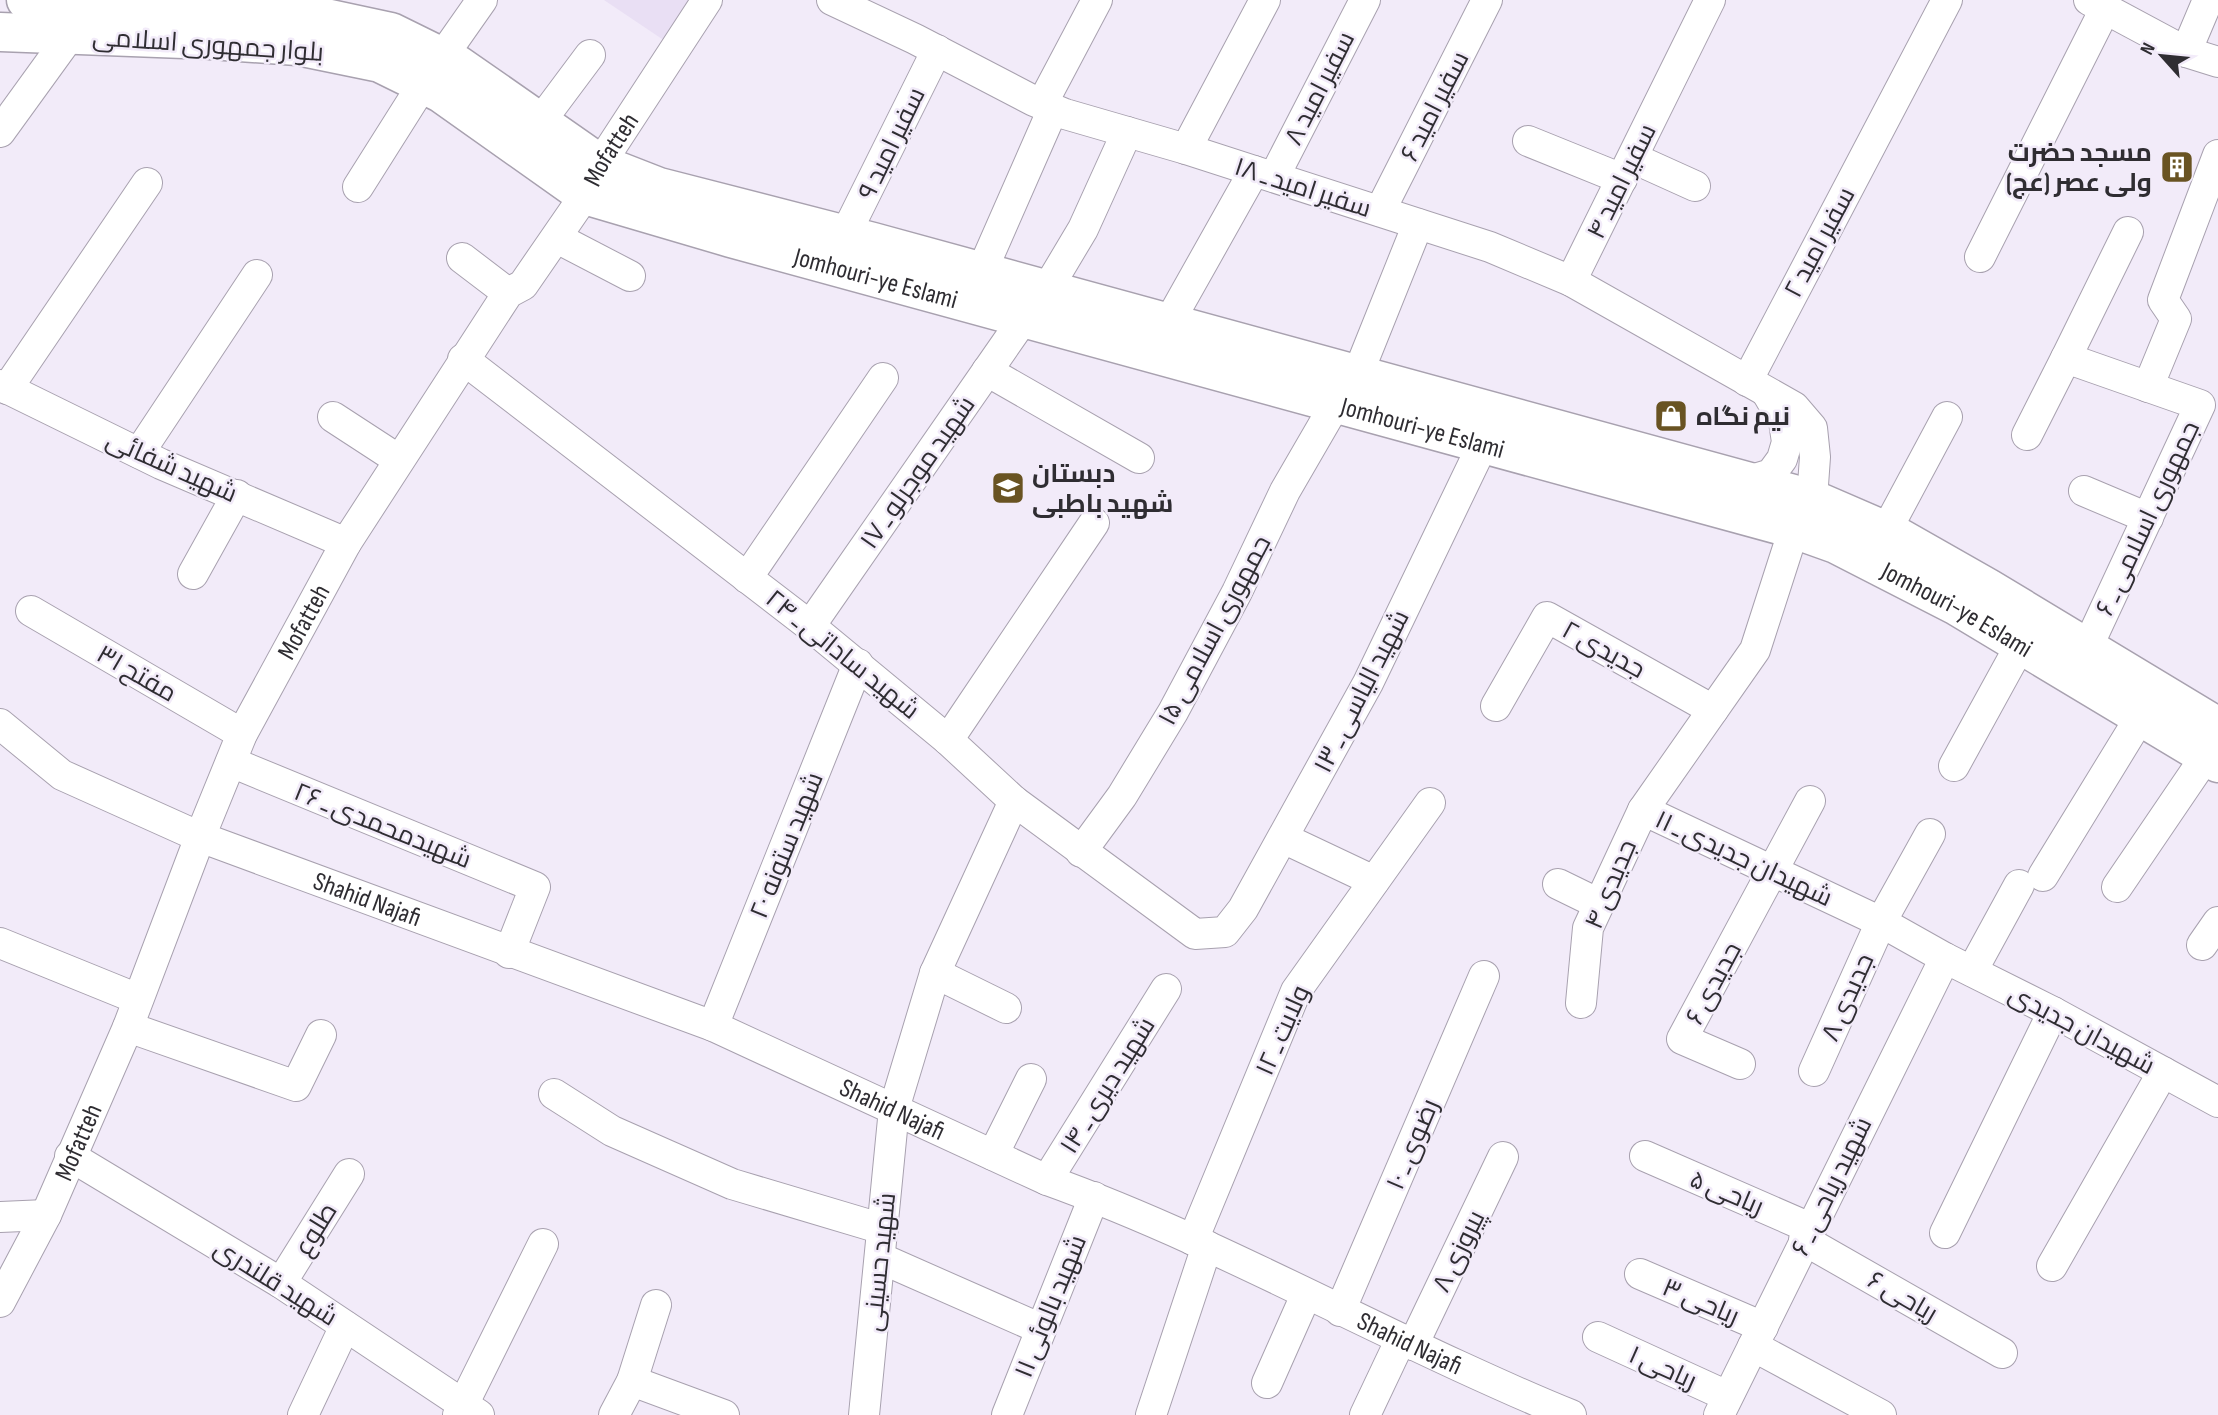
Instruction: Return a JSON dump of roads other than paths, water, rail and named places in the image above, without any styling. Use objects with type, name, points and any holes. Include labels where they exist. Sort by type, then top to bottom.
[{"type":"main road","name":"بلوار جمهوری اسلامی","points":[[26,0],[115,2],[163,22],[380,63],[433,70],[458,65],[540,122],[585,181]]},
{"type":"main road","name":"بلوار جمهوری اسلامی","points":[[0,32],[71,34],[271,5],[391,32],[433,70],[441,93],[499,133],[585,181]]},
{"type":"main road","name":"Jomhouri-ye Eslami","points":[[585,181],[659,187],[845,235],[981,273],[1035,304]]},
{"type":"main road","name":"Jomhouri-ye Eslami","points":[[585,181],[731,238],[1035,304],[1347,389],[1624,449],[1664,474],[1803,514],[1886,531],[2087,648],[2214,749]]},
{"type":"main road","name":"Jomhouri-ye Eslami","points":[[1347,389],[1483,444],[1602,477],[1664,474],[1748,481],[1803,514],[1836,544],[2021,644],[2141,716],[2214,749]]},
{"type":"street","points":[[358,187],[433,70],[482,0]]},
{"type":"street","name":"Mofatteh","points":[[3,1289],[46,1215],[128,1027],[242,734],[346,543],[508,293],[523,285],[557,238],[585,181],[707,0]]},
{"type":"street","name":"سفیر امید ـ ۱۸","points":[[832,0],[1047,106],[1490,247],[1572,281],[1794,407],[1812,428],[1815,457],[1803,514]]},
{"type":"street","points":[[981,273],[1017,191],[1047,106],[1097,0]]},
{"type":"street","points":[[1186,149],[1265,0]]},
{"type":"street","name":"سفیر امید ۸","points":[[1162,339],[1211,247],[1264,174],[1365,0]]},
{"type":"street","name":"سفیر امید ۶","points":[[1380,211],[1487,0]]},
{"type":"street","name":"سفیر امید ۴","points":[[1572,281],[1710,0]]},
{"type":"street","name":"سفیر امید ۲","points":[[1757,387],[1892,102],[1947,0]]},
{"type":"street","points":[[2186,52],[2208,0]]},
{"type":"street","points":[[1980,257],[2097,5],[2186,52],[2218,61]]},
{"type":"street","points":[[0,132],[71,34]]},
{"type":"street","name":"سفیر امید ۹","points":[[845,235],[937,50]]},
{"type":"street","points":[[540,122],[590,55]]},
{"type":"street","name":"شهید موجرلو ـ ۱۷","points":[[810,626],[1035,304],[1090,215],[1127,132]]},
{"type":"street","points":[[1528,141],[1695,186]]},
{"type":"street","points":[[2148,387],[2176,319],[2163,300],[2218,155]]},
{"type":"street","points":[[508,293],[509,271],[585,181]]},
{"type":"street","points":[[4,387],[147,183]]},
{"type":"street","name":"جمهوری اسلامی ۱۵","points":[[1081,852],[1122,796],[1173,712],[1237,592],[1285,491],[1347,389],[1419,224]]},
{"type":"street","points":[[2027,435],[2128,232]]},
{"type":"street","points":[[557,238],[630,276]]},
{"type":"street","points":[[462,258],[508,293]]},
{"type":"street","points":[[139,453],[257,275]]},
{"type":"street","name":"جمهوری اسلامی ـ ۶","points":[[2066,358],[2200,405],[2087,648]]},
{"type":"street","name":"شهید ساداتی ـ ۲۴","points":[[463,359],[858,664],[948,740],[1014,801],[1081,852],[1195,934],[1225,932]]},
{"type":"street","points":[[987,371],[1139,458]]},
{"type":"street","points":[[747,578],[883,378]]},
{"type":"street","name":"شهید شفائی","points":[[4,387],[139,453],[346,543]]},
{"type":"street","points":[[1748,481],[1772,474],[1782,459],[1787,442],[1784,422],[1757,387]]},
{"type":"street","points":[[333,416],[399,460]]},
{"type":"street","points":[[1886,531],[1947,417]]},
{"type":"street","name":"شهید الیاسی ـ ۱۳","points":[[1225,932],[1243,909],[1368,683],[1483,444]]},
{"type":"street","points":[[2084,491],[2148,518]]},
{"type":"street","points":[[193,574],[237,495]]},
{"type":"street","name":"شهیدان جدیدی ـ ۱۱","points":[[1803,514],[1755,650],[1643,810],[1881,922],[1945,958]]},
{"type":"street","points":[[948,740],[1094,523]]},
{"type":"street","name":"مفتح ۳۱","points":[[31,611],[242,734]]},
{"type":"street","name":"جدیدی ۲","points":[[1496,706],[1547,617],[1713,710]]},
{"type":"street","points":[[1954,766],[2021,644]]},
{"type":"street","name":"شهید ستونه ۲۰","points":[[713,1026],[858,664]]},
{"type":"street","points":[[1972,971],[2141,716]]},
{"type":"street","name":"Shahid Najafi","points":[[0,723],[62,775],[200,837],[713,1026],[1047,1180],[1094,1197],[1200,1243],[1407,1342],[1514,1404],[1571,1415]]},
{"type":"street","points":[[2117,887],[2214,749]]},
{"type":"street","name":"شهیدمحمدی ـ ۲۶","points":[[232,762],[535,887],[509,953]]},
{"type":"street","name":"شهید حسینی","points":[[864,1415],[894,1109],[935,973],[1014,801]]},
{"type":"street","points":[[1773,871],[1810,801]]},
{"type":"street","name":"ولایت ـ ۱۲","points":[[1151,1415],[1200,1243],[1296,991],[1430,803]]},
{"type":"street","name":"جدیدی ۴","points":[[1581,1003],[1588,929],[1643,810]]},
{"type":"street","name":"جدیدی ۸","points":[[1814,1071],[1881,922],[1930,834]]},
{"type":"street","points":[[1283,838],[1374,881]]},
{"type":"street","name":"جدیدی ۶","points":[[1740,1064],[1682,1039],[1773,871]]},
{"type":"street","points":[[1558,884],[1599,904]]},
{"type":"street","points":[[0,943],[138,999]]},
{"type":"street","name":"شهیدان جدیدی","points":[[1945,958],[2053,1012],[2218,1102]]},
{"type":"street","name":"شهید ریاحی ـ ۶","points":[[1723,1405],[1945,958]]},
{"type":"street","points":[[935,973],[1006,1007]]},
{"type":"street","name":"رضوی ـ ۱۰","points":[[1340,1311],[1484,976]]},
{"type":"street","name":"شهید دیری ـ ۱۴","points":[[1047,1180],[1166,989]]},
{"type":"street","points":[[1945,1233],[2053,1012]]},
{"type":"street","points":[[128,1027],[296,1086],[321,1035]]},
{"type":"street","points":[[2052,1266],[2163,1072]]},
{"type":"street","points":[[993,1155],[1031,1079]]},
{"type":"street","points":[[554,1094],[611,1130],[732,1184],[883,1229]]},
{"type":"street","name":"شهید قلندری","points":[[70,1156],[281,1283],[467,1411]]},
{"type":"street","name":"ریاحی ۵","points":[[1645,1156],[1807,1234]]},
{"type":"street","name":"پیروزی ۸","points":[[1365,1415],[1407,1342],[1503,1157]]},
{"type":"street","name":"طلوع","points":[[281,1283],[349,1174]]},
{"type":"street","name":"شهید بالوئی ۱۱","points":[[1007,1415],[1094,1197]]},
{"type":"street","points":[[0,1217],[46,1215]]},
{"type":"street","name":"ریاحی ۶","points":[[1807,1234],[2002,1353]]},
{"type":"street","points":[[467,1411],[543,1244]]},
{"type":"street","points":[[880,1258],[1041,1329]]},
{"type":"street","name":"ریاحی ۳","points":[[1640,1274],[1758,1337],[1881,1415]]},
{"type":"street","points":[[1267,1383],[1306,1295]]},
{"type":"street","points":[[614,1415],[632,1381],[656,1306]]},
{"type":"street","points":[[303,1415],[345,1326]]},
{"type":"street","name":"ریاحی ۱","points":[[1598,1337],[1723,1405]]},
{"type":"street","points":[[632,1381],[724,1415]]},
{"type":"place","name":"مسجد حضرت ولی عصر (عج)","points":[[2177,167]]},
{"type":"place","name":"نیم نگاه","points":[[1671,416]]},
{"type":"place","name":"دبستان شهید باطبی","points":[[1008,488]]}]
